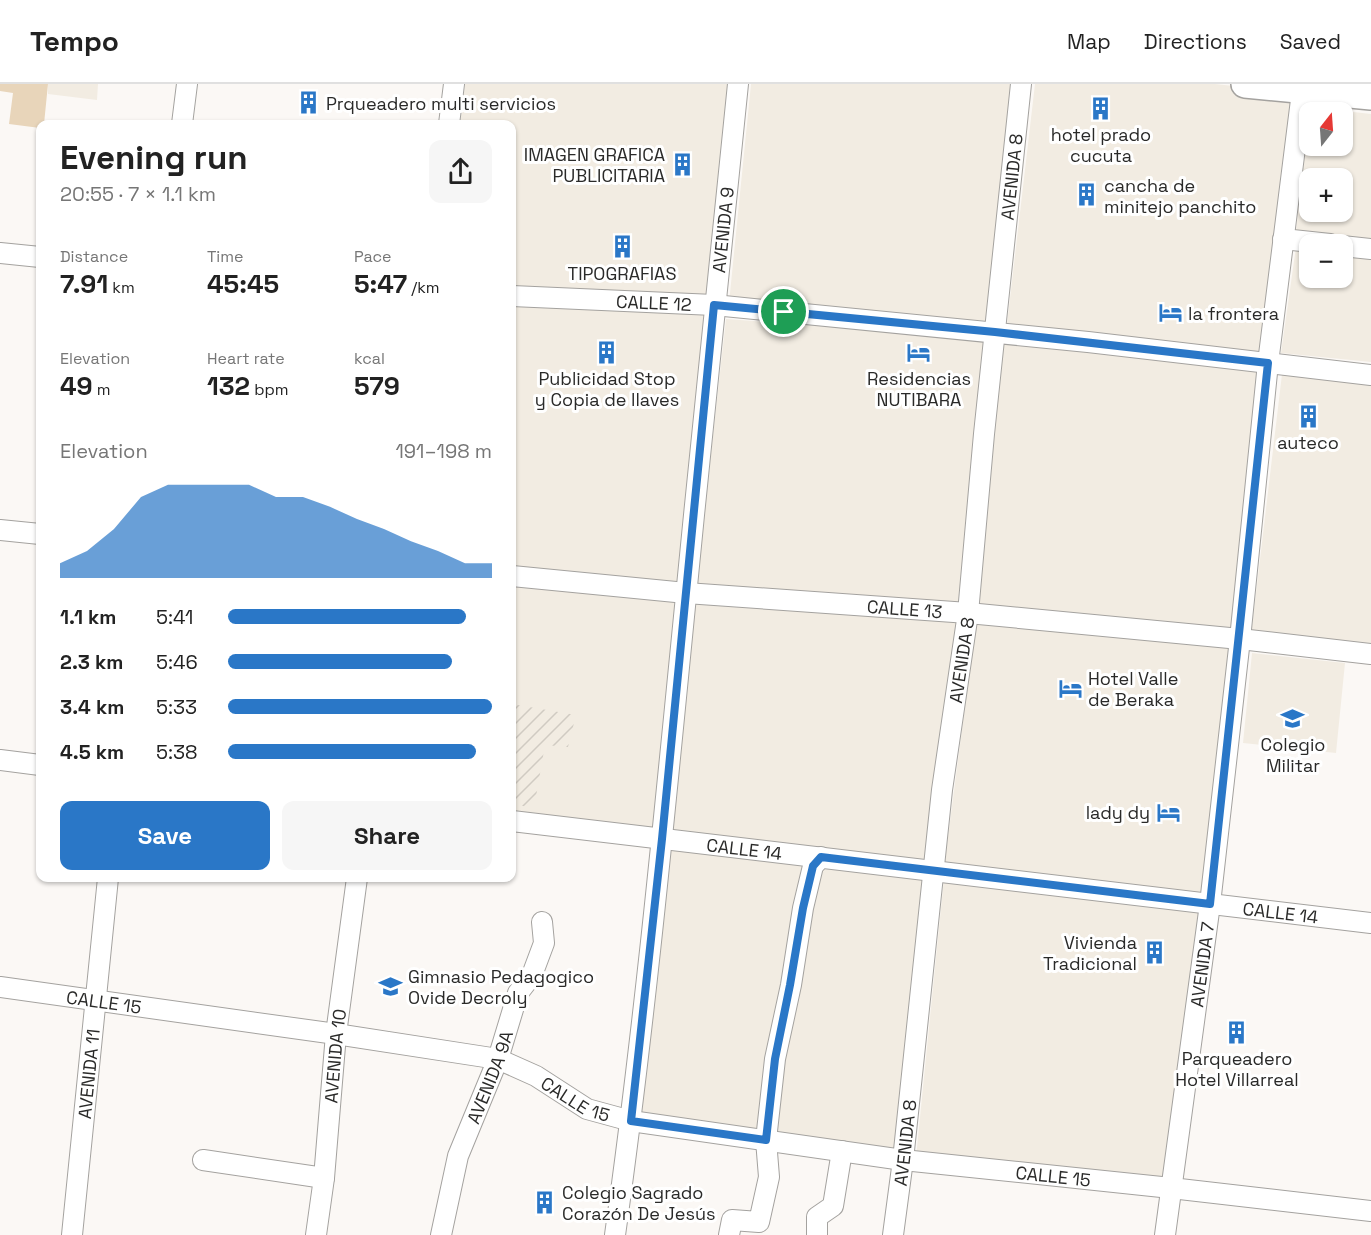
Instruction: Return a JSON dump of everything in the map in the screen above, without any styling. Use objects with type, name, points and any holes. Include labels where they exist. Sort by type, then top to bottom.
[{"type":"street","points":[[182,120],[186,84]]},
{"type":"street","points":[[450,120],[454,84]]},
{"type":"street","name":"AVENIDA 9","points":[[615,1235],[631,1121],[662,839],[738,84]]},
{"type":"street","name":"AVENIDA 8","points":[[893,1235],[942,790],[968,613],[984,435],[1021,84]]},
{"type":"street","points":[[1245,84],[1303,87],[1371,96]]},
{"type":"street","name":"AVENIDA 7","points":[[1165,1235],[1210,904],[1268,363],[1303,87]]},
{"type":"street","points":[[1283,239],[1299,241]]},
{"type":"street","points":[[1353,247],[1371,249]]},
{"type":"street","points":[[0,253],[36,257]]},
{"type":"street","name":"CALLE 12","points":[[516,296],[714,305],[995,332],[1371,375]]},
{"type":"street","points":[[0,530],[36,534]]},
{"type":"street","name":"CALLE 13","points":[[516,576],[686,593],[968,613],[1371,654]]},
{"type":"street","points":[[0,760],[36,764]]},
{"type":"street","name":"CALLE 14","points":[[516,821],[1371,922]]},
{"type":"street","points":[[729,1235],[732,1220],[759,1222],[769,1177],[766,1140],[775,1059],[803,908],[813,866],[821,857]]},
{"type":"street","name":"AVENIDA 11","points":[[72,1235],[108,882]]},
{"type":"street","name":"AVENIDA 10","points":[[316,1235],[324,1178],[336,1034],[356,882]]},
{"type":"street","name":"AVENIDA 9A","points":[[441,1235],[458,1156],[498,1059],[518,993],[532,975],[544,943],[542,922]]},
{"type":"street","name":"CALLE 15","points":[[0,987],[498,1059],[536,1076],[587,1109],[631,1121],[903,1160],[1371,1211]]},
{"type":"street","points":[[817,1235],[817,1217],[833,1206],[842,1151]]},
{"type":"street","points":[[203,1160],[324,1178]]},
{"type":"shaded area","points":[[0,84],[48,84],[44,120],[36,120],[36,127],[9,124],[13,93],[0,91]]},
{"type":"shaded area","points":[[48,84],[98,84],[97,100],[48,94]]},
{"type":"shaded area","points":[[465,84],[733,84],[710,302],[516,287],[516,120],[460,120]]},
{"type":"shaded area","points":[[751,84],[1022,84],[994,324],[729,303]]},
{"type":"shaded area","points":[[1035,84],[1215,84],[1298,93],[1264,352],[1007,324]]},
{"type":"shaded area","points":[[1353,112],[1371,114],[1371,239],[1353,237],[1353,234],[1296,231],[1299,204],[1299,222],[1353,222],[1353,168],[1303,168],[1304,156],[1353,156]]},
{"type":"shaded area","points":[[1296,247],[1299,247],[1299,288],[1353,288],[1353,254],[1371,256],[1371,362],[1281,353]]},
{"type":"shaded area","points":[[516,299],[710,315],[682,587],[516,569]]},
{"type":"shaded area","points":[[726,319],[991,339],[966,609],[696,588]]},
{"type":"shaded area","points":[[1003,344],[1260,370],[1235,633],[978,610]]},
{"type":"shaded area","points":[[1282,374],[1371,383],[1371,647],[1251,635]]},
{"type":"shaded area","points":[[516,583],[680,600],[659,829],[516,812]]},
{"type":"shaded area","points":[[693,601],[964,620],[931,864],[670,830]]},
{"type":"shaded area","points":[[976,621],[1234,647],[1203,902],[944,868]]},
{"type":"shaded area","name":"Colegio Militar","points":[[1252,653],[1345,663],[1336,753],[1243,743]]},
{"type":"shaded area","points":[[516,705],[576,715],[568,747],[545,745],[534,808],[516,805]]},
{"type":"shaded area","points":[[668,841],[925,877],[899,1156],[640,1112]]},
{"type":"shaded area","points":[[944,878],[1202,913],[1170,1181],[916,1157]]},
{"type":"place","name":"Prqueadero multi servicios","points":[[308,103]]},
{"type":"place","name":"hotel prado cucuta","points":[[1101,108]]},
{"type":"place","name":"IMAGEN GRAFICA PUBLICITARIA","points":[[683,164]]},
{"type":"place","name":"cancha de minitejo panchito","points":[[1086,195]]},
{"type":"place","name":"TIPOGRAFIAS","points":[[622,247]]},
{"type":"place","name":"la frontera","points":[[1170,313]]},
{"type":"place","name":"Publicidad Stop y Copia de llaves","points":[[607,352]]},
{"type":"place","name":"Residencias NUTIBARA","points":[[919,352]]},
{"type":"place","name":"auteco","points":[[1308,416]]},
{"type":"place","name":"Hotel Valle de Beraka","points":[[1070,688]]},
{"type":"place","name":"Colegio Militar","points":[[1293,718]]},
{"type":"place","name":"lady dy","points":[[1168,812]]},
{"type":"place","name":"Vivienda Tradicional","points":[[1155,952]]},
{"type":"place","name":"Gimnasio Pedagogico Ovide Decroly","points":[[390,986]]},
{"type":"place","name":"Parqueadero Hotel Villarreal","points":[[1237,1032]]},
{"type":"place","name":"Colegio Sagrado Corazón De Jesús","points":[[544,1202]]},
{"type":"route","points":[[714,305],[784,312],[995,332],[1268,363],[1210,904],[821,857],[813,866],[803,908],[775,1059],[766,1140],[631,1121],[662,839],[714,305]]}]
